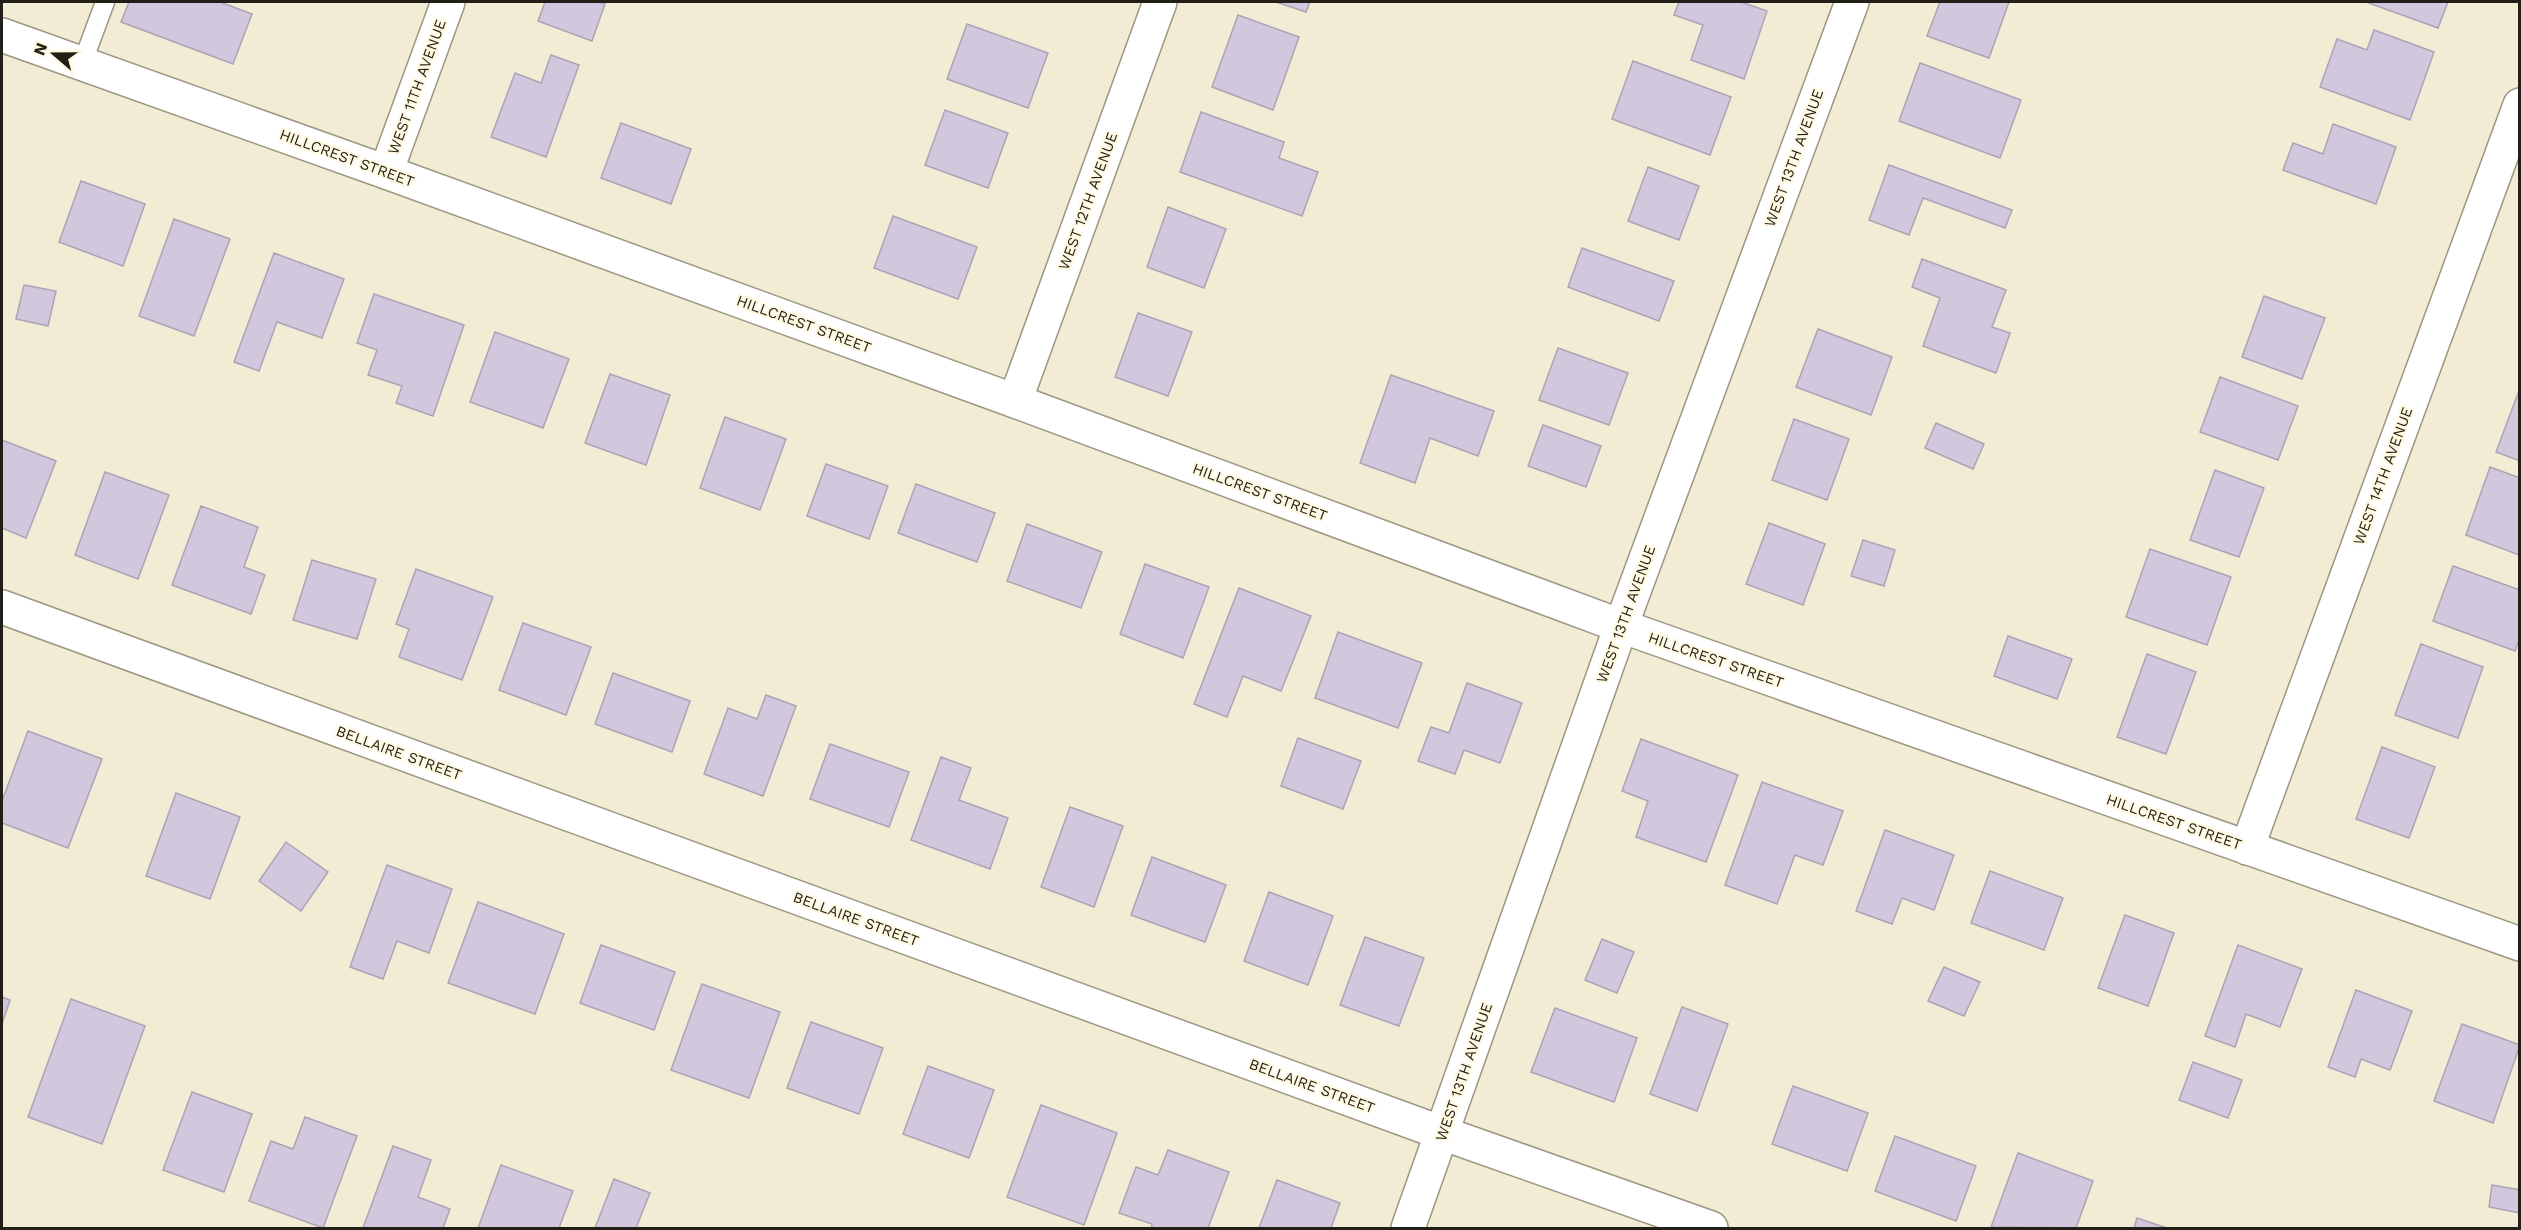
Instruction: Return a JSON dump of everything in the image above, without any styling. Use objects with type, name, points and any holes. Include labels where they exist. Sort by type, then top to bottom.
[{"type":"street","name":"WEST 11TH AVENUE","points":[[386,172],[448,2]]},
{"type":"street","name":"WEST 12TH AVENUE","points":[[1015,401],[1160,2]]},
{"type":"street","name":"WEST 13TH AVENUE","points":[[1408,1228],[1621,626],[1852,2]]},
{"type":"street","name":"HILLCREST STREET","points":[[2,35],[1015,401],[1621,626],[2520,944]]},
{"type":"street","name":"WEST 14TH AVENUE","points":[[2247,848],[2520,105]]},
{"type":"street","name":"BELLAIRE STREET","points":[[2,608],[1442,1133],[1711,1228]]},
{"type":"lane","points":[[82,64],[105,2]]},
{"type":"building","points":[[129,2],[220,2],[252,14],[233,64],[121,22]]},
{"type":"building","points":[[545,2],[605,4],[592,41],[538,21]]},
{"type":"building","points":[[1276,2],[1310,2],[1306,12]]},
{"type":"building","points":[[1679,2],[1741,2],[1767,11],[1744,79],[1691,60],[1703,25],[1674,15]]},
{"type":"building","points":[[1940,2],[2009,2],[1989,58],[1927,36]]},
{"type":"building","points":[[2366,2],[2448,2],[2438,28]]},
{"type":"building","points":[[1238,15],[1299,37],[1273,110],[1212,87]]},
{"type":"building","points":[[967,24],[1048,53],[1028,108],[947,79]]},
{"type":"building","points":[[2374,30],[2434,52],[2410,120],[2320,87],[2337,39],[2367,50]]},
{"type":"building","points":[[551,55],[579,65],[546,157],[491,137],[515,73],[541,83]]},
{"type":"building","points":[[1633,61],[1731,97],[1710,155],[1612,119]]},
{"type":"building","points":[[1920,63],[2021,100],[2000,158],[1899,121]]},
{"type":"building","points":[[945,110],[1008,133],[988,188],[925,165]]},
{"type":"building","points":[[1201,112],[1284,142],[1279,158],[1318,172],[1302,216],[1180,172]]},
{"type":"building","points":[[621,123],[691,149],[671,204],[601,178]]},
{"type":"building","points":[[2333,124],[2396,147],[2376,204],[2283,170],[2293,143],[2323,154]]},
{"type":"building","points":[[1889,165],[2012,210],[2005,228],[1923,198],[1909,235],[1869,220]]},
{"type":"building","points":[[1648,167],[1699,186],[1679,240],[1628,221]]},
{"type":"building","points":[[81,181],[145,204],[123,266],[59,242]]},
{"type":"building","points":[[1168,207],[1226,229],[1204,288],[1147,267]]},
{"type":"building","points":[[893,216],[977,247],[958,299],[874,268]]},
{"type":"building","points":[[174,219],[230,239],[194,336],[139,316]]},
{"type":"building","points":[[1582,248],[1674,281],[1659,321],[1568,287]]},
{"type":"building","points":[[274,253],[344,279],[322,338],[277,322],[259,371],[234,362]]},
{"type":"building","points":[[1922,259],[2006,290],[1992,327],[2010,333],[1996,373],[1923,346],[1940,298],[1912,287]]},
{"type":"building","points":[[24,285],[56,291],[48,326],[16,319]]},
{"type":"building","points":[[374,294],[464,325],[433,416],[396,403],[402,386],[368,375],[377,350],[357,343]]},
{"type":"building","points":[[2264,296],[2325,318],[2302,379],[2242,357]]},
{"type":"building","points":[[1138,313],[1192,332],[1168,396],[1115,377]]},
{"type":"building","points":[[1818,329],[1892,357],[1871,415],[1796,387]]},
{"type":"building","points":[[495,332],[569,359],[543,428],[470,402]]},
{"type":"building","points":[[1558,348],[1628,373],[1609,425],[1539,400]]},
{"type":"building","points":[[610,374],[670,395],[646,465],[585,443]]},
{"type":"building","points":[[1391,375],[1494,411],[1478,456],[1430,438],[1415,483],[1360,463]]},
{"type":"building","points":[[2220,377],[2298,406],[2278,460],[2200,432]]},
{"type":"building","points":[[2520,388],[2520,461],[2496,452]]},
{"type":"building","points":[[725,417],[786,439],[760,510],[700,488]]},
{"type":"building","points":[[1794,419],[1849,439],[1827,500],[1772,480]]},
{"type":"building","points":[[1936,423],[1984,444],[1973,469],[1925,448]]},
{"type":"building","points":[[1543,425],[1601,446],[1586,487],[1528,466]]},
{"type":"building","points":[[2,440],[56,461],[26,538],[2,528]]},
{"type":"building","points":[[826,464],[888,486],[869,539],[807,516]]},
{"type":"building","points":[[2490,467],[2520,478],[2519,555],[2466,535]]},
{"type":"building","points":[[2215,470],[2264,488],[2239,557],[2190,540]]},
{"type":"building","points":[[105,472],[169,495],[138,579],[75,555]]},
{"type":"building","points":[[916,484],[995,513],[977,562],[898,533]]},
{"type":"building","points":[[201,506],[258,527],[244,567],[265,575],[251,614],[172,585]]},
{"type":"building","points":[[1769,523],[1825,544],[1803,605],[1746,584]]},
{"type":"building","points":[[1027,524],[1102,552],[1081,608],[1007,581]]},
{"type":"building","points":[[1863,540],[1895,550],[1884,586],[1851,576]]},
{"type":"building","points":[[2150,549],[2231,577],[2207,645],[2126,617]]},
{"type":"building","points":[[312,560],[376,579],[357,639],[293,620]]},
{"type":"building","points":[[1145,564],[1209,587],[1183,658],[1120,634]]},
{"type":"building","points":[[2453,566],[2520,590],[2520,637],[2515,651],[2433,621]]},
{"type":"building","points":[[416,569],[493,597],[462,680],[399,657],[409,629],[396,624]]},
{"type":"building","points":[[1239,588],[1311,616],[1281,691],[1243,676],[1227,717],[1194,704]]},
{"type":"building","points":[[523,623],[591,647],[566,715],[499,690]]},
{"type":"building","points":[[1338,632],[1422,663],[1398,728],[1315,698]]},
{"type":"building","points":[[2008,636],[2072,659],[2057,699],[1994,676]]},
{"type":"building","points":[[2421,644],[2483,667],[2458,738],[2395,715]]},
{"type":"building","points":[[2147,654],[2196,672],[2166,754],[2117,737]]},
{"type":"building","points":[[613,673],[690,701],[672,752],[595,724]]},
{"type":"building","points":[[1467,683],[1522,703],[1500,763],[1464,750],[1455,774],[1418,761],[1431,727],[1449,733]]},
{"type":"building","points":[[766,695],[796,706],[763,796],[704,774],[728,708],[757,719]]},
{"type":"building","points":[[28,731],[102,759],[68,848],[2,823],[2,801]]},
{"type":"building","points":[[1298,738],[1361,761],[1343,809],[1281,786]]},
{"type":"building","points":[[1641,739],[1738,775],[1706,862],[1636,837],[1648,801],[1622,791]]},
{"type":"building","points":[[830,744],[909,772],[889,827],[810,799]]},
{"type":"building","points":[[2382,747],[2435,767],[2409,838],[2356,819]]},
{"type":"building","points":[[941,757],[971,768],[959,800],[1008,818],[990,869],[911,840]]},
{"type":"building","points":[[1762,782],[1843,811],[1823,865],[1795,855],[1777,904],[1725,885]]},
{"type":"building","points":[[176,793],[240,817],[210,899],[146,876]]},
{"type":"building","points":[[1070,807],[1123,826],[1094,907],[1041,887]]},
{"type":"building","points":[[1885,830],[1954,855],[1934,910],[1902,898],[1892,924],[1856,911]]},
{"type":"building","points":[[286,842],[328,872],[301,911],[259,881]]},
{"type":"building","points":[[1152,857],[1226,885],[1205,942],[1131,915]]},
{"type":"building","points":[[387,865],[452,889],[429,953],[397,941],[383,979],[350,967]]},
{"type":"building","points":[[1990,871],[2063,898],[2044,950],[1971,923]]},
{"type":"building","points":[[1269,892],[1333,916],[1308,985],[1244,961]]},
{"type":"building","points":[[478,902],[564,934],[535,1014],[448,983]]},
{"type":"building","points":[[2125,915],[2174,933],[2148,1006],[2098,988]]},
{"type":"building","points":[[1365,937],[1424,958],[1399,1026],[1340,1005]]},
{"type":"building","points":[[1602,939],[1634,952],[1617,993],[1585,980]]},
{"type":"building","points":[[601,945],[675,972],[654,1030],[580,1003]]},
{"type":"building","points":[[2238,945],[2302,969],[2280,1027],[2246,1014],[2235,1047],[2205,1036]]},
{"type":"building","points":[[1944,967],[1980,982],[1964,1016],[1928,1001]]},
{"type":"building","points":[[702,984],[780,1012],[749,1098],[671,1070]]},
{"type":"building","points":[[2356,990],[2412,1011],[2390,1070],[2361,1059],[2355,1077],[2328,1067]]},
{"type":"building","points":[[2,997],[10,1000],[2,1024]]},
{"type":"building","points":[[71,999],[145,1026],[102,1144],[28,1117]]},
{"type":"building","points":[[1682,1007],[1728,1024],[1697,1111],[1650,1094]]},
{"type":"building","points":[[1555,1008],[1637,1038],[1614,1102],[1531,1072]]},
{"type":"building","points":[[811,1022],[883,1048],[859,1114],[787,1088]]},
{"type":"building","points":[[2462,1024],[2520,1045],[2493,1123],[2434,1101]]},
{"type":"building","points":[[2193,1062],[2242,1080],[2228,1118],[2179,1100]]},
{"type":"building","points":[[928,1066],[994,1090],[969,1158],[903,1134]]},
{"type":"building","points":[[1793,1086],[1868,1113],[1847,1171],[1772,1144]]},
{"type":"building","points":[[192,1092],[252,1114],[224,1192],[163,1170]]},
{"type":"building","points":[[1041,1105],[1117,1133],[1084,1225],[1007,1197]]},
{"type":"building","points":[[305,1117],[357,1136],[323,1228],[249,1201],[271,1141],[293,1149]]},
{"type":"building","points":[[1895,1136],[1976,1166],[1956,1221],[1875,1191]]},
{"type":"building","points":[[393,1146],[431,1160],[418,1197],[450,1209],[443,1228],[363,1228]]},
{"type":"building","points":[[1168,1150],[1229,1172],[1208,1228],[1151,1228],[1152,1224],[1119,1213],[1136,1167],[1158,1175]]},
{"type":"building","points":[[2018,1153],[2093,1181],[2076,1228],[1991,1227]]},
{"type":"building","points":[[501,1165],[573,1191],[559,1228],[478,1228]]},
{"type":"building","points":[[614,1179],[650,1193],[636,1228],[595,1228]]},
{"type":"building","points":[[1277,1180],[1340,1203],[1331,1228],[1259,1228]]},
{"type":"building","points":[[2492,1185],[2520,1190],[2520,1213],[2489,1207]]},
{"type":"building","points":[[2137,1218],[2167,1228],[2134,1228]]}]
